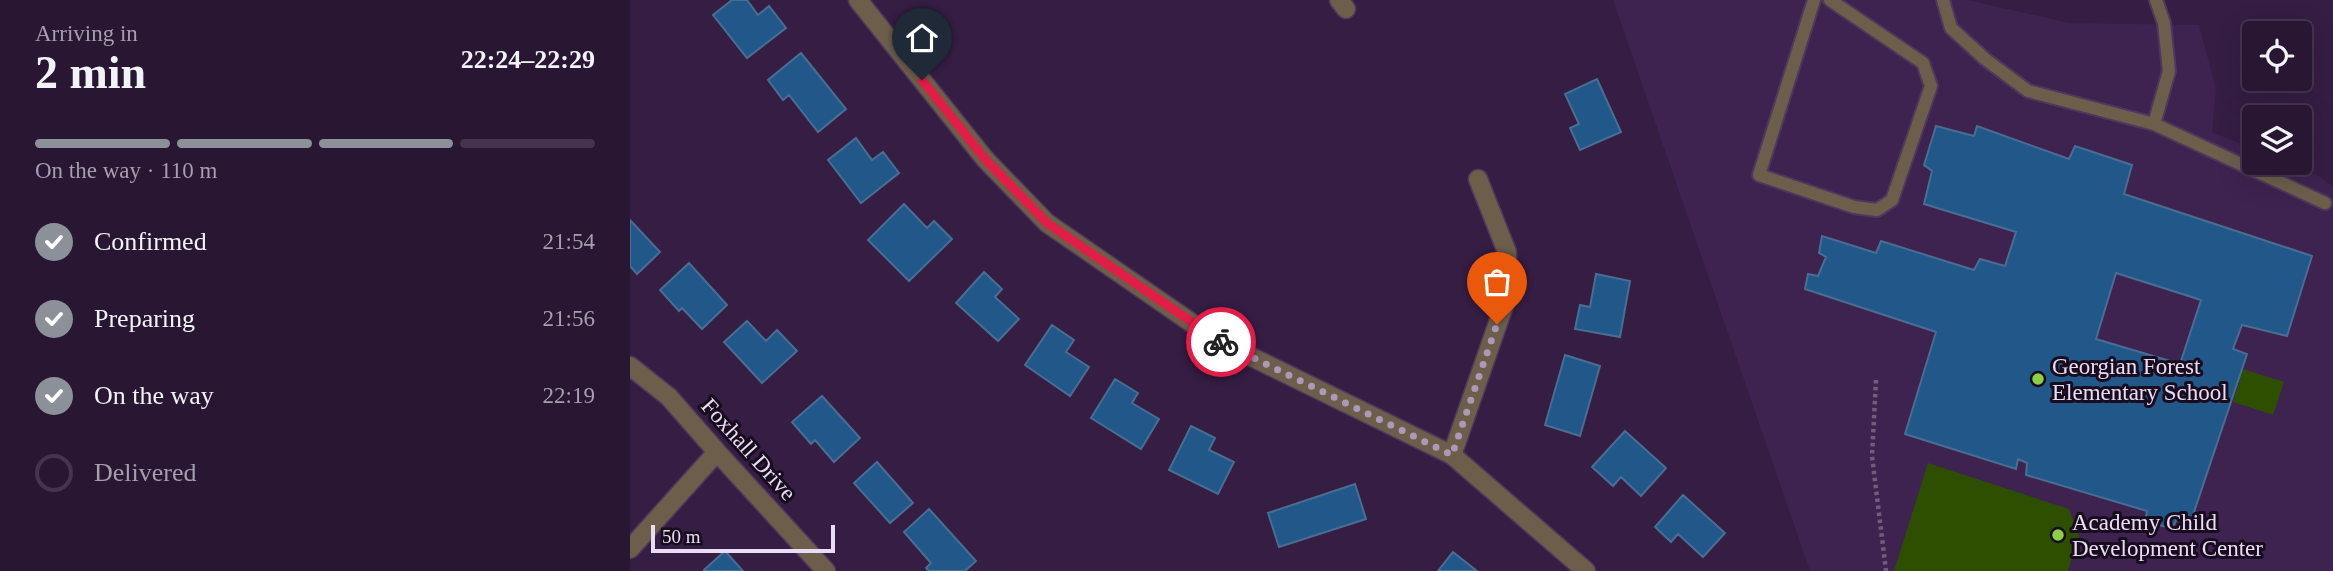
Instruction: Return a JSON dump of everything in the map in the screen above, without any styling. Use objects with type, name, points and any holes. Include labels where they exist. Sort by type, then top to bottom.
[{"type":"street","points":[[858,0],[985,159],[1047,223],[1215,339],[1452,455],[1586,571]]},
{"type":"street","points":[[1452,455],[1507,298],[1507,252],[1478,179]]},
{"type":"street","name":"Foxhall Drive","points":[[630,366],[669,397],[826,571]]},
{"type":"street","points":[[630,548],[717,453]]},
{"type":"lane","points":[[1814,0],[1759,175],[1854,207],[1877,210],[1892,200],[1931,86],[1923,63],[1830,0]]},
{"type":"lane","points":[[1943,0],[1951,28],[1985,59],[2028,91],[2154,124],[2325,203]]},
{"type":"lane","points":[[2154,124],[2169,71],[2164,23],[2156,0]]},
{"type":"path","points":[[1876,380],[1872,457],[1886,571]]},
{"type":"shaded area","name":"Georgian Forest Elementary School","points":[[1613,0],[1968,0],[2069,23],[2199,25],[2216,89],[2212,132],[2242,144],[2242,175],[2312,173],[2333,187],[2333,571],[1810,571]]},
{"type":"green space","points":[[2243,369],[2284,382],[2273,415],[2233,402]]},
{"type":"green space","points":[[1928,463],[2069,509],[2079,536],[2068,571],[1894,571]]},
{"type":"building","points":[[732,0],[747,0],[758,15],[769,6],[786,28],[747,58],[713,15]]},
{"type":"building","points":[[801,53],[846,109],[818,132],[789,95],[783,100],[768,80]]},
{"type":"building","points":[[1597,79],[1621,132],[1580,150],[1570,128],[1579,124],[1565,94]]},
{"type":"building","points":[[1936,126],[1974,136],[1977,126],[2069,159],[2075,146],[2132,165],[2124,194],[2312,256],[2287,336],[2242,325],[2233,349],[2247,354],[2192,518],[2180,514],[2172,528],[2145,522],[2147,511],[2026,475],[2027,463],[2018,459],[2016,469],[1905,434],[1936,332],[1805,289],[1808,274],[1818,276],[1826,257],[1819,253],[1822,236],[1876,253],[1881,241],[1974,270],[1980,259],[2005,266],[2016,232],[1924,204],[1932,171],[1924,165]],"holes":[[[2116,273],[2201,300],[2180,364],[2096,339]]]},
{"type":"building","points":[[856,138],[872,160],[883,152],[899,173],[861,203],[828,160]]},
{"type":"building","points":[[904,204],[927,228],[934,221],[952,239],[909,281],[868,240]]},
{"type":"building","points":[[630,220],[660,252],[637,274],[630,266]]},
{"type":"building","points":[[689,263],[727,305],[702,329],[682,308],[679,311],[660,290]]},
{"type":"building","points":[[984,272],[1002,289],[995,297],[1019,319],[998,341],[956,303]]},
{"type":"building","points":[[1596,274],[1630,281],[1620,337],[1575,329],[1580,305],[1590,307]]},
{"type":"building","points":[[747,321],[766,341],[777,330],[797,351],[762,383],[724,342]]},
{"type":"building","points":[[1052,325],[1074,340],[1066,352],[1089,367],[1070,396],[1025,365]]},
{"type":"building","points":[[1565,355],[1600,366],[1580,436],[1545,425]]},
{"type":"building","points":[[1115,379],[1138,393],[1132,403],[1159,419],[1141,449],[1091,418]]},
{"type":"building","points":[[822,396],[860,438],[834,462],[815,440],[811,444],[792,422]]},
{"type":"building","points":[[1191,426],[1215,438],[1209,450],[1234,462],[1218,494],[1169,470]]},
{"type":"building","points":[[1625,431],[1666,468],[1641,496],[1621,477],[1613,486],[1592,467]]},
{"type":"building","points":[[877,462],[913,503],[890,523],[854,483]]},
{"type":"building","points":[[1355,484],[1366,519],[1279,547],[1268,513]]},
{"type":"building","points":[[1683,495],[1725,533],[1703,557],[1678,534],[1671,542],[1655,527]]},
{"type":"building","points":[[929,509],[976,561],[965,571],[929,571],[926,568],[931,563],[904,532]]},
{"type":"building","points":[[725,551],[743,571],[704,571],[704,570]]},
{"type":"building","points":[[1453,552],[1477,571],[1438,571]]},
{"type":"way so far","points":[[1221,342],[1452,455],[1497,324]]},
{"type":"place","name":"Georgian Forest Elementary School","points":[[2038,379]]},
{"type":"place","name":"Academy Child Development Center","points":[[2058,535]]},
{"type":"route","points":[[922,80],[985,159],[1047,223],[1221,342]]}]
